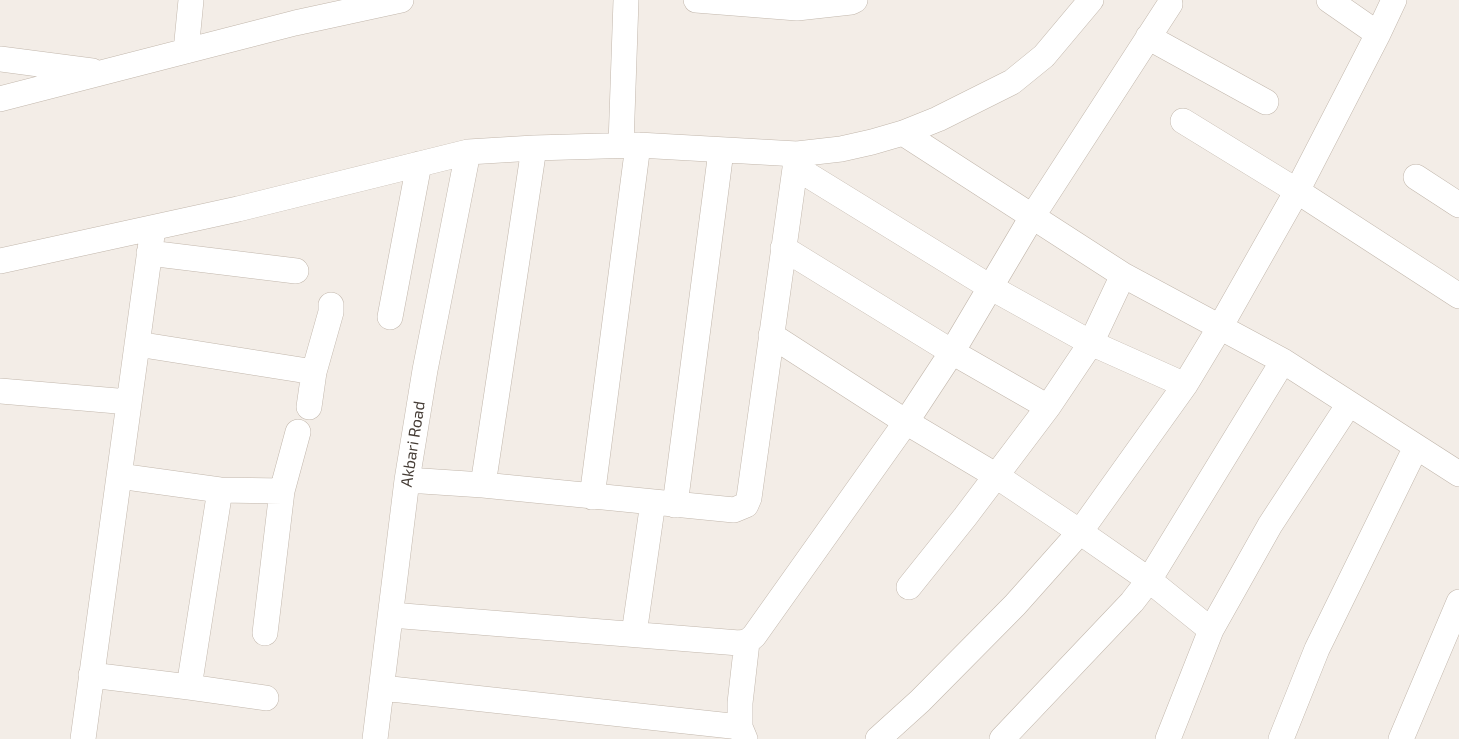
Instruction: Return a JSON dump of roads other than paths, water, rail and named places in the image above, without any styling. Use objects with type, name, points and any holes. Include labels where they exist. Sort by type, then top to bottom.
[{"type":"street","points":[[186,51],[191,0]]},
{"type":"street","points":[[0,99],[294,23],[401,0]]},
{"type":"street","points":[[592,497],[629,145],[622,112],[626,0]]},
{"type":"street","points":[[696,0],[797,8],[855,0]]},
{"type":"street","points":[[0,262],[238,209],[468,152],[629,145],[721,151],[796,161],[904,133],[1012,82],[1044,56],[1091,0]]},
{"type":"street","points":[[1329,0],[1378,34]]},
{"type":"street","points":[[878,739],[1015,605],[1080,532],[1185,385],[1220,328],[1297,190],[1394,0]]},
{"type":"street","points":[[382,688],[742,733],[740,703],[747,642],[754,636],[906,422],[952,352],[1032,217],[1170,4]]},
{"type":"street","points":[[1148,37],[1266,102]]},
{"type":"street","points":[[0,59],[105,72]]},
{"type":"street","points":[[1182,121],[1297,190],[1459,296]]},
{"type":"street","points":[[904,133],[1123,275],[1283,361],[1459,474]]},
{"type":"street","points":[[483,485],[534,148]]},
{"type":"street","points":[[634,634],[664,504],[721,151]]},
{"type":"street","name":"Akbari Road","points":[[375,739],[407,480],[425,370],[468,152]]},
{"type":"street","points":[[407,480],[483,485],[734,510],[746,505],[796,161]]},
{"type":"street","points":[[796,161],[990,287],[1091,343],[1185,385]]},
{"type":"street","points":[[390,317],[419,164]]},
{"type":"street","points":[[1416,177],[1459,205]]},
{"type":"street","points":[[82,739],[153,228]]},
{"type":"street","points":[[784,248],[952,352],[1048,407]]},
{"type":"street","points":[[149,253],[296,271]]},
{"type":"street","points":[[909,587],[965,517],[1048,407],[1091,343],[1123,275]]},
{"type":"street","points":[[309,407],[314,372],[331,312],[331,305]]},
{"type":"street","points":[[771,335],[906,422],[996,475],[1149,580],[1211,630]]},
{"type":"street","points":[[137,344],[314,372]]},
{"type":"street","points":[[1009,737],[1132,602],[1149,580],[1283,361]]},
{"type":"street","points":[[0,391],[129,402]]},
{"type":"street","points":[[1168,739],[1211,630],[1270,525],[1349,404]]},
{"type":"street","points":[[266,633],[282,491],[298,432]]},
{"type":"street","points":[[1280,739],[1316,649],[1416,447]]},
{"type":"street","points":[[119,476],[220,490],[282,491]]},
{"type":"street","points":[[189,687],[220,490]]},
{"type":"street","points":[[1401,739],[1459,602]]},
{"type":"street","points":[[391,615],[747,642]]},
{"type":"street","points":[[91,675],[266,698]]}]
